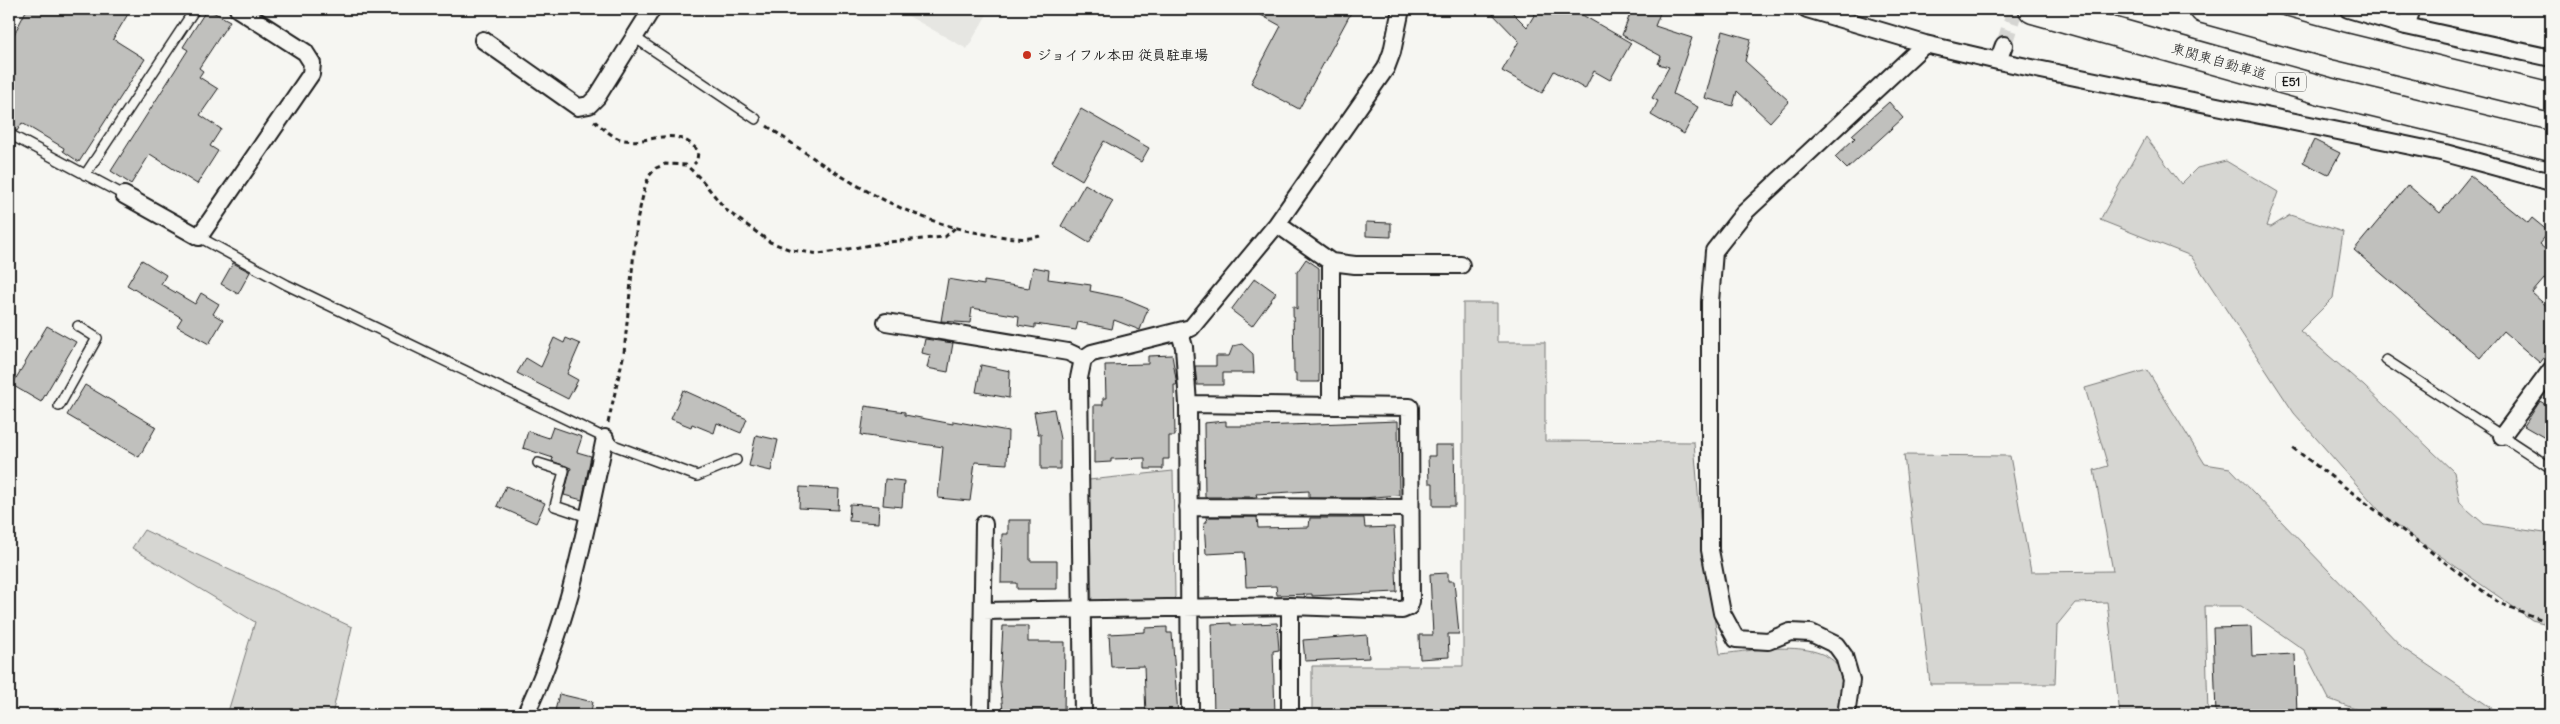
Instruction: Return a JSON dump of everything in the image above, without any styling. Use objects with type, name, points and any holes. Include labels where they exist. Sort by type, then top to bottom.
[{"type":"highway","name":"東関東自動車道","points":[[2033,9],[2328,92],[2551,146]]},
{"type":"highway","points":[[2204,9],[2339,46],[2551,98]]},
{"type":"street","points":[[124,195],[199,237],[311,74],[312,64],[305,52],[238,9]]},
{"type":"street","points":[[483,40],[578,107],[589,106],[597,97],[652,9]]},
{"type":"street","points":[[1083,715],[1079,378],[1083,359],[1092,353],[1180,333],[1191,328],[1277,224],[1386,68],[1392,52],[1401,9]]},
{"type":"street","points":[[1807,9],[1925,44],[1998,61],[2445,153],[2551,182]]},
{"type":"street","points":[[2348,9],[2406,26],[2551,58]]},
{"type":"street","points":[[2406,26],[2412,9]]},
{"type":"street","points":[[1846,715],[1851,680],[1844,656],[1836,645],[1811,633],[1790,632],[1768,641],[1736,639],[1722,614],[1710,550],[1710,302],[1714,251],[1744,213],[1925,44]]},
{"type":"street","points":[[1998,61],[2004,45]]},
{"type":"street","points":[[1277,224],[1331,262],[1355,265],[1461,265]]},
{"type":"street","points":[[1331,262],[1331,406]]},
{"type":"street","points":[[886,322],[1068,352],[1083,359]]},
{"type":"street","points":[[1180,333],[1184,347],[1188,404],[1190,715]]},
{"type":"street","points":[[2502,436],[2551,370]]},
{"type":"street","points":[[983,611],[1083,612],[1290,606],[1402,610],[1409,607],[1411,601],[1410,407],[1188,404]]},
{"type":"street","points":[[525,715],[545,674],[577,569],[605,438]]},
{"type":"street","points":[[1188,507],[1410,508]]},
{"type":"street","points":[[982,715],[984,524]]},
{"type":"street","points":[[1290,606],[1290,715]]},
{"type":"lane","points":[[85,175],[195,9]]},
{"type":"lane","points":[[634,37],[756,119]]},
{"type":"lane","points":[[9,134],[124,195]]},
{"type":"lane","points":[[199,237],[287,285],[605,438],[616,446],[697,476],[736,460]]},
{"type":"lane","points":[[59,406],[97,338],[78,326]]},
{"type":"lane","points":[[2386,360],[2551,468]]},
{"type":"lane","points":[[538,464],[564,471],[555,506],[588,517]]},
{"type":"path","points":[[590,118],[618,138],[629,140],[675,136],[690,142],[698,151],[697,161],[694,164]]},
{"type":"path","points":[[756,119],[826,167],[911,214],[956,228],[1026,240],[1040,236]]},
{"type":"path","points":[[605,438],[624,352],[637,221],[645,187],[649,176],[656,168],[665,164],[686,165],[701,179],[726,210],[770,242],[791,250],[826,253],[888,242],[946,237],[956,228]]},
{"type":"path","points":[[2293,448],[2499,603],[2551,623]]},
{"type":"shaded area","points":[[896,9],[990,9],[967,49]]},
{"type":"shaded area","points":[[2146,137],[2181,184],[2197,168],[2226,161],[2278,192],[2266,226],[2271,227],[2290,215],[2343,232],[2333,298],[2300,331],[2364,386],[2454,472],[2460,503],[2484,524],[2551,534],[2551,625],[2532,620],[2385,517],[2294,413],[2191,256],[2100,220]]},
{"type":"shaded area","points":[[1463,303],[1497,303],[1497,342],[1545,342],[1545,441],[1694,442],[1702,542],[1720,654],[1790,648],[1808,650],[1824,655],[1836,664],[1844,677],[1840,715],[1312,715],[1312,666],[1463,666]]},
{"type":"shaded area","points":[[2147,370],[2205,464],[2230,468],[2404,649],[2502,715],[2371,715],[2329,699],[2304,650],[2241,606],[2205,606],[2208,715],[2120,715],[2107,602],[2075,603],[2057,625],[2055,684],[1930,684],[1904,455],[2010,456],[2031,572],[2113,571],[2094,470],[2108,466],[2085,388]]},
{"type":"shaded area","points":[[1173,471],[1175,597],[1170,603],[1092,605],[1089,480]]},
{"type":"shaded area","points":[[144,530],[352,627],[332,715],[227,715],[255,622],[132,548]]},
{"type":"building","points":[[27,9],[131,9],[113,39],[145,59],[79,162],[63,151],[64,148],[22,123],[17,131],[9,128],[9,44]]},
{"type":"building","points":[[207,9],[230,21],[199,68],[203,71],[199,77],[218,89],[200,115],[221,129],[210,146],[218,151],[197,184],[150,154],[131,184],[111,171],[188,50],[183,47]]},
{"type":"building","points":[[1250,9],[1353,9],[1299,109],[1251,83],[1281,26]]},
{"type":"building","points":[[1488,9],[1509,9],[1527,27],[1538,9],[1572,9],[1631,43],[1610,80],[1594,71],[1585,89],[1554,71],[1542,93],[1502,71],[1519,41]]},
{"type":"building","points":[[1632,9],[1648,9],[1660,13],[1655,26],[1692,38],[1673,94],[1698,107],[1684,134],[1651,115],[1658,101],[1652,98],[1669,67],[1658,64],[1661,56],[1622,35]]},
{"type":"building","points":[[1723,31],[1751,39],[1745,61],[1789,101],[1770,122],[1737,91],[1733,106],[1705,98]]},
{"type":"building","points":[[1889,102],[1903,118],[1847,169],[1835,157],[1855,138],[1852,135]]},
{"type":"building","points":[[1081,109],[1149,148],[1141,162],[1104,141],[1082,180],[1052,162]]},
{"type":"building","points":[[2314,140],[2340,153],[2328,175],[2303,162]]},
{"type":"building","points":[[2470,176],[2528,223],[2532,218],[2549,232],[2539,244],[2551,254],[2551,271],[2532,293],[2551,310],[2551,335],[2544,344],[2550,350],[2540,363],[2503,331],[2480,358],[2354,250],[2408,185],[2440,213]]},
{"type":"building","points":[[1085,184],[1113,201],[1089,243],[1061,226]]},
{"type":"building","points":[[1366,222],[1391,223],[1391,237],[1366,236]]},
{"type":"building","points":[[1306,259],[1319,268],[1319,382],[1296,382],[1296,373],[1294,373],[1293,306],[1297,309],[1297,272]]},
{"type":"building","points":[[142,260],[166,275],[161,284],[195,304],[201,293],[219,304],[213,314],[223,320],[209,344],[177,326],[182,318],[127,285]]},
{"type":"building","points":[[233,263],[250,272],[238,294],[221,284]]},
{"type":"building","points":[[1033,267],[1049,270],[1048,279],[1091,285],[1090,291],[1124,298],[1148,308],[1140,330],[1114,320],[1112,329],[1078,322],[1076,330],[1035,324],[1035,328],[1018,325],[1019,316],[972,308],[970,323],[941,321],[948,279],[984,285],[984,281],[1029,288]]},
{"type":"building","points":[[1255,278],[1276,293],[1252,326],[1231,310]]},
{"type":"building","points":[[47,326],[76,342],[41,402],[12,385]]},
{"type":"building","points":[[554,338],[564,343],[566,338],[580,344],[567,374],[578,380],[568,399],[517,373],[526,358],[541,367]]},
{"type":"building","points":[[925,339],[953,343],[948,372],[927,368],[930,355],[922,353]]},
{"type":"building","points":[[1242,344],[1253,354],[1254,373],[1223,373],[1223,385],[1197,385],[1195,366],[1216,366],[1216,356],[1229,356],[1233,346]]},
{"type":"building","points":[[1172,355],[1177,385],[1174,385],[1175,436],[1169,436],[1169,459],[1163,459],[1163,469],[1145,469],[1145,458],[1111,459],[1111,462],[1094,463],[1094,405],[1103,405],[1103,398],[1106,398],[1105,365],[1148,364],[1148,356]]},
{"type":"building","points":[[981,365],[1010,371],[1009,398],[976,392]]},
{"type":"building","points":[[85,385],[156,427],[139,457],[67,415]]},
{"type":"building","points":[[683,390],[747,419],[741,433],[717,423],[714,433],[692,424],[691,427],[671,419]]},
{"type":"building","points":[[2540,401],[2551,408],[2551,428],[2545,438],[2524,426]]},
{"type":"building","points":[[865,406],[905,412],[905,415],[953,424],[953,421],[1008,431],[1007,464],[975,462],[970,501],[938,498],[943,447],[861,435]]},
{"type":"building","points":[[1054,409],[1060,439],[1060,469],[1041,469],[1041,434],[1038,434],[1034,412]]},
{"type":"building","points":[[1226,421],[1226,426],[1260,426],[1398,421],[1399,495],[1363,498],[1309,498],[1309,491],[1256,494],[1257,497],[1205,497],[1204,423]]},
{"type":"building","points":[[553,427],[582,437],[577,452],[591,456],[582,500],[564,495],[571,468],[552,461],[553,458],[523,448],[528,431],[549,438]]},
{"type":"building","points":[[756,435],[778,440],[771,471],[749,466]]},
{"type":"building","points":[[1435,445],[1454,445],[1455,506],[1433,506],[1433,483],[1429,483],[1428,456],[1435,456]]},
{"type":"building","points":[[885,479],[904,481],[902,507],[883,505]]},
{"type":"building","points":[[506,486],[545,503],[536,523],[497,506]]},
{"type":"building","points":[[800,487],[839,489],[838,510],[799,508]]},
{"type":"building","points":[[850,504],[879,506],[878,523],[849,521]]},
{"type":"building","points":[[1206,517],[1257,517],[1258,528],[1309,527],[1310,518],[1364,518],[1365,528],[1394,527],[1397,592],[1312,596],[1312,594],[1277,595],[1276,586],[1246,587],[1244,552],[1206,554],[1204,522],[1207,522]]},
{"type":"building","points":[[1008,520],[1030,520],[1030,561],[1057,561],[1057,589],[1017,589],[1017,583],[1001,583],[1002,534],[1008,534]]},
{"type":"building","points":[[1448,573],[1448,581],[1454,581],[1459,634],[1448,634],[1449,657],[1420,659],[1419,635],[1433,635],[1430,574]]},
{"type":"building","points":[[1231,623],[1231,625],[1277,623],[1279,650],[1273,651],[1275,715],[1214,715],[1212,624]]},
{"type":"building","points":[[1003,626],[1028,626],[1028,642],[1065,642],[1064,715],[1043,715],[1043,712],[1003,711],[1000,682]]},
{"type":"building","points":[[1167,627],[1167,633],[1172,633],[1178,715],[1146,715],[1144,666],[1111,667],[1109,634],[1145,632],[1145,628]]},
{"type":"building","points":[[2251,627],[2252,656],[2295,654],[2297,715],[2216,715],[2213,628]]},
{"type":"building","points":[[1367,635],[1369,658],[1305,661],[1303,640]]},
{"type":"building","points":[[559,694],[593,702],[590,715],[554,715]]},
{"type":"tunnel","points":[[2004,45],[2015,9]]},
{"type":"place","name":"ジョイフル本田 従員駐車場","points":[[1027,55]]}]
